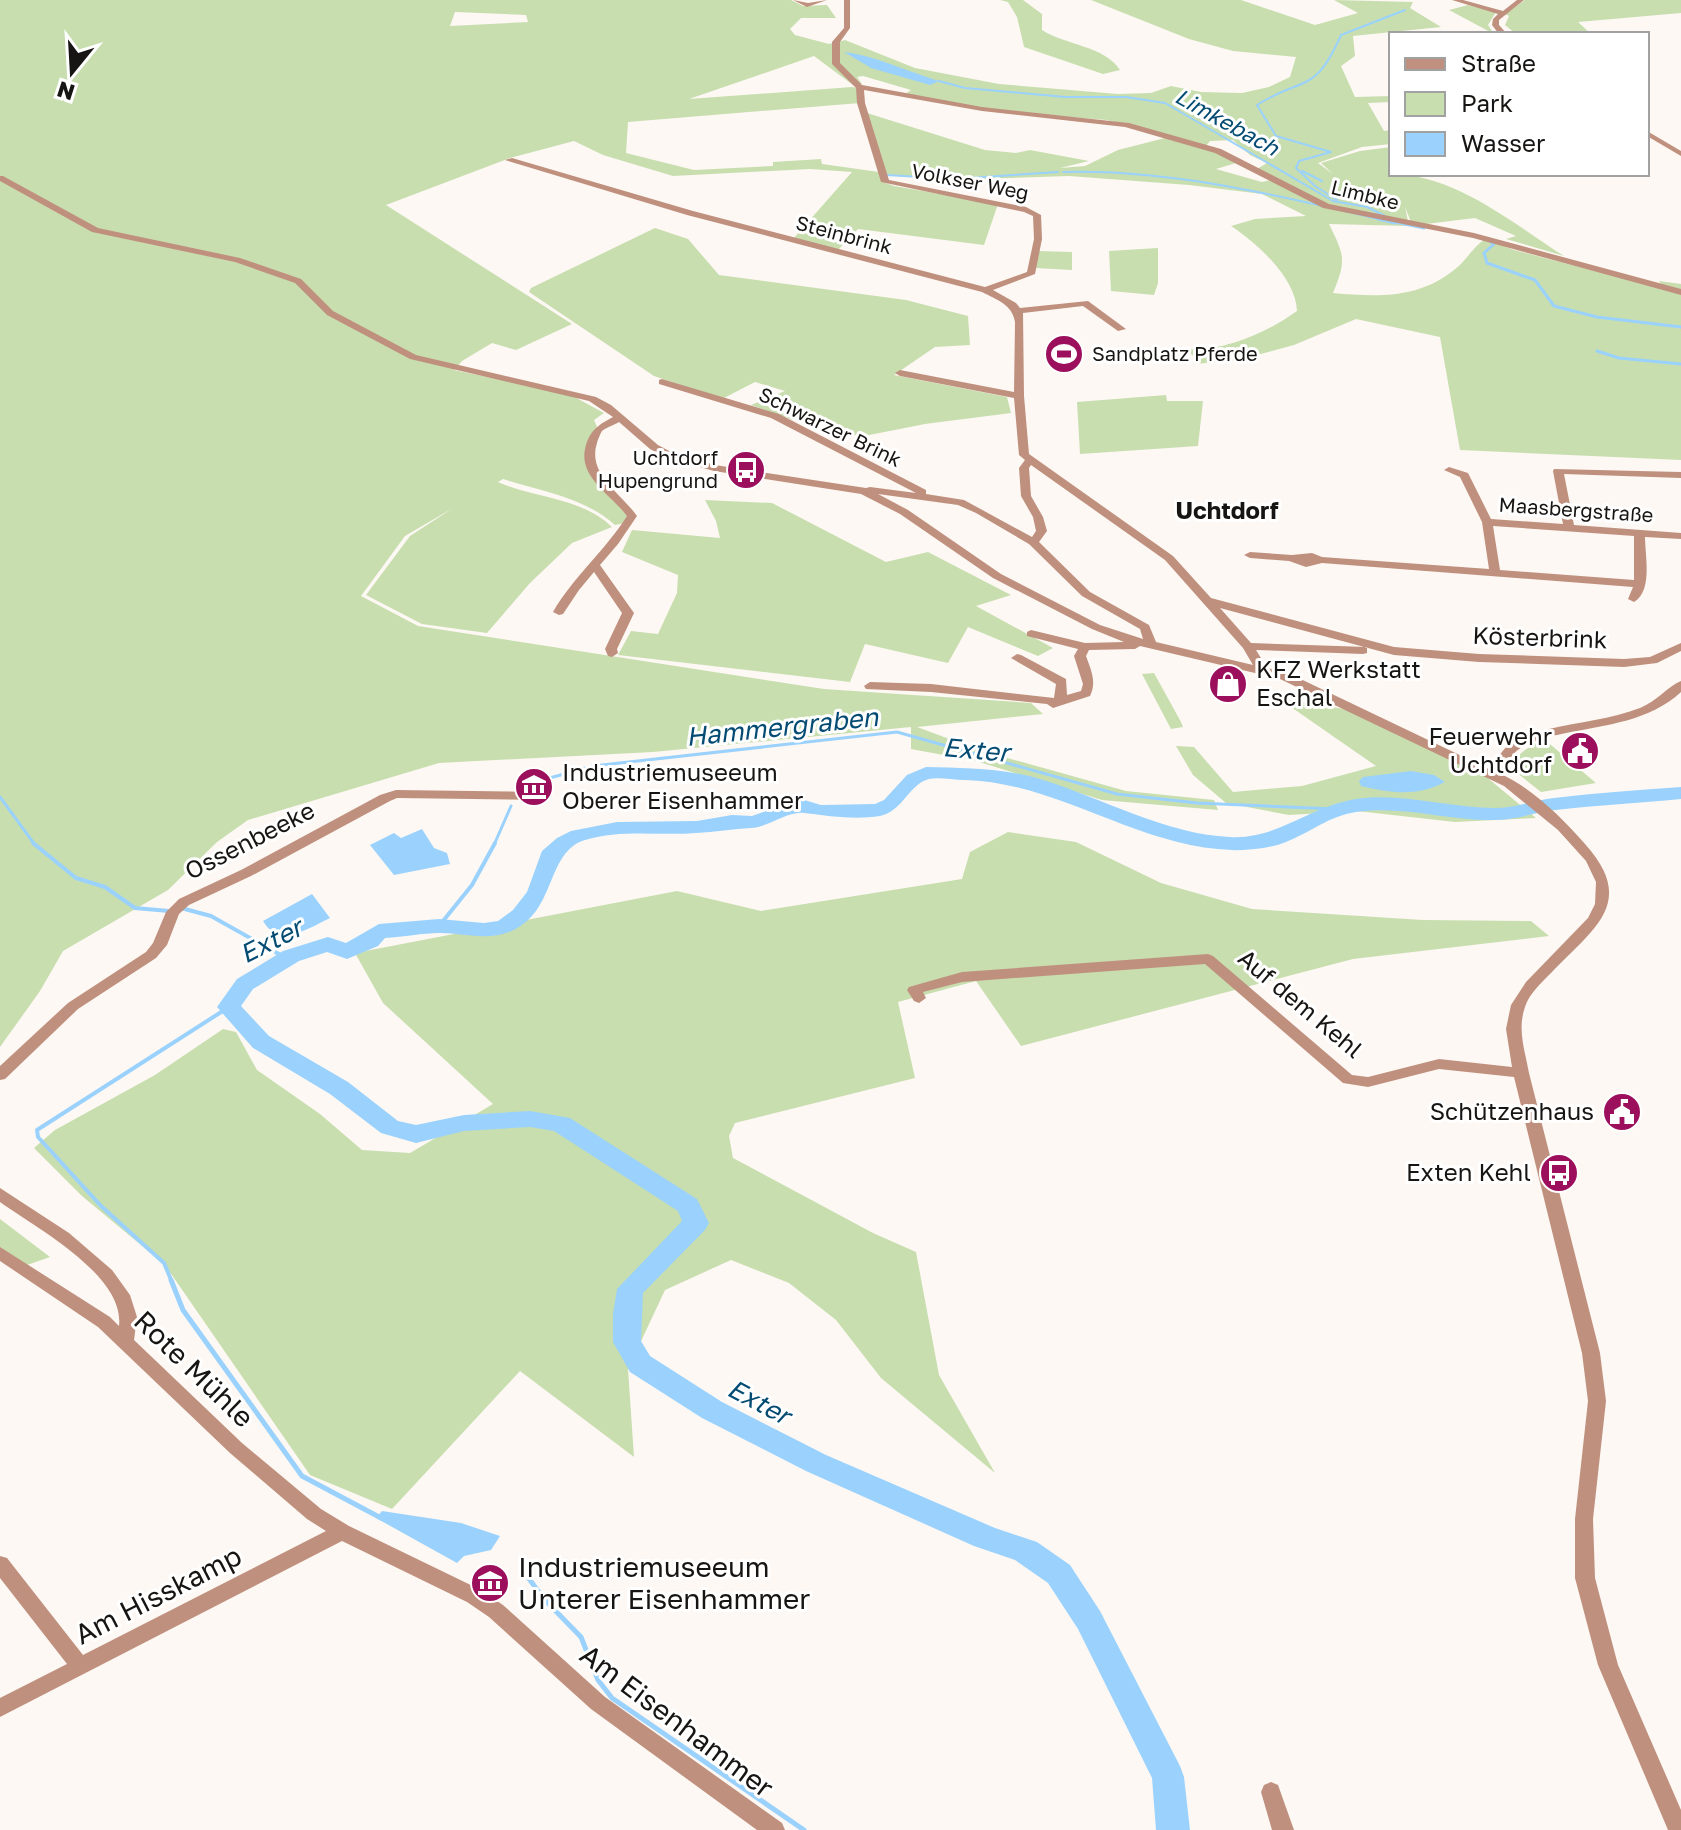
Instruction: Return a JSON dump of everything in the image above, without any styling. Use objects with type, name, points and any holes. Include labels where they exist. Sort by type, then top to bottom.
[{"type":"street","points":[[796,0],[807,5],[824,0]]},
{"type":"street","points":[[847,0],[847,28],[836,42],[836,64],[860,87]]},
{"type":"street","points":[[1455,0],[1503,13]]},
{"type":"street","points":[[1501,32],[1495,25],[1496,19],[1521,0]]},
{"type":"street","name":"Volkser Weg","points":[[860,87],[861,103],[885,182],[1026,210],[1037,215],[1038,239],[1031,274],[985,290]]},
{"type":"street","name":"Limbke","points":[[860,87],[968,107],[1126,125],[1218,151],[1326,206],[1487,239],[1681,292]]},
{"type":"street","points":[[1649,134],[1681,154]]},
{"type":"street","name":"Steinbrink","points":[[509,160],[690,213],[985,290],[1006,300],[1018,311]]},
{"type":"street","points":[[0,178],[95,230],[237,260],[298,281],[330,313],[399,352],[456,368],[581,395],[607,407],[654,447],[689,463],[864,491],[904,512],[997,576],[1066,613],[1109,633],[1261,669],[1304,685],[1495,774],[1550,816],[1592,860],[1603,882],[1602,904],[1594,920],[1531,985],[1518,1005],[1513,1029],[1521,1073],[1591,1353],[1596,1389],[1596,1432],[1584,1519],[1585,1578],[1608,1665],[1679,1830]]},
{"type":"street","points":[[1121,329],[1085,303],[1018,311],[1022,449],[1030,460],[1169,558],[1248,646],[1261,669]]},
{"type":"street","points":[[900,373],[1019,396]]},
{"type":"street","name":"Schwarzer Brink","points":[[662,382],[775,416],[934,498]]},
{"type":"street","points":[[559,612],[567,595],[596,567],[632,516],[591,471],[587,456],[597,430],[620,417]]},
{"type":"street","points":[[1030,460],[1024,468],[1026,496],[1042,531],[1033,542]]},
{"type":"street","name":"Maasbergstraße","points":[[1449,470],[1464,475],[1487,522],[1681,536]]},
{"type":"street","points":[[1569,528],[1558,471],[1681,475]]},
{"type":"street","name":"Schwarzer Brink","points":[[845,486],[960,502],[1033,542],[1086,594],[1145,627],[1151,645]]},
{"type":"street","points":[[1487,522],[1495,572]]},
{"type":"street","points":[[1634,599],[1640,584],[1639,533]]},
{"type":"street","points":[[1250,555],[1312,556],[1320,560],[1640,584]]},
{"type":"street","points":[[596,567],[628,613],[611,649],[612,653]]},
{"type":"street","name":"Kösterbrink","points":[[1205,600],[1394,651]]},
{"type":"street","points":[[1031,634],[1085,647],[1151,645]]},
{"type":"street","name":"Kösterbrink","points":[[1248,646],[1624,663],[1653,660],[1681,647]]},
{"type":"street","points":[[1030,706],[1060,702],[1086,693],[1089,684],[1080,656],[1085,647]]},
{"type":"street","points":[[1017,658],[1062,682],[1060,702]]},
{"type":"street","points":[[1495,774],[1505,755],[1519,743],[1641,711],[1668,697],[1681,685]]},
{"type":"street","points":[[870,686],[931,688],[1060,702]]},
{"type":"street","name":"Ossenbeeke","points":[[0,1075],[73,1006],[151,955],[160,945],[173,912],[184,902],[396,794],[545,796]]},
{"type":"street","name":"Auf dem Kehl","points":[[919,998],[914,990],[962,977],[1208,959],[1348,1079],[1368,1082],[1439,1064],[1521,1073]]},
{"type":"street","points":[[0,1194],[25,1215],[88,1255],[115,1283],[128,1324],[126,1340]]},
{"type":"street","name":"Rote Mühle","points":[[0,1253],[75,1300],[126,1340],[256,1467],[287,1494],[342,1532]]},
{"type":"street","name":"Am Hisskamp","points":[[0,1708],[342,1532]]},
{"type":"street","name":"Am Eisenhammer","points":[[342,1532],[474,1596],[496,1611],[598,1703],[774,1830]]},
{"type":"street","points":[[0,1564],[80,1666]]},
{"type":"street","points":[[1271,1792],[1283,1830]]},
{"type":"green space","points":[[0,0],[791,0],[803,6],[827,5],[836,18],[801,18],[790,29],[795,35],[829,44],[845,40],[915,68],[999,84],[1118,94],[1151,93],[1171,86],[1201,92],[1242,93],[1269,87],[1290,77],[1296,57],[1233,51],[1189,39],[1091,0],[1241,0],[1315,25],[1358,13],[1334,0],[1413,2],[1410,8],[1441,27],[1353,36],[1355,56],[1341,66],[1355,97],[1389,96],[1389,102],[1368,103],[1384,131],[1389,130],[1389,144],[1362,147],[1318,163],[1333,174],[1321,163],[1360,151],[1389,147],[1389,176],[1415,176],[1460,191],[1564,256],[1506,239],[1516,236],[1475,218],[1426,224],[1411,222],[1405,207],[1409,226],[1329,224],[1342,257],[1333,293],[1396,294],[1426,286],[1454,270],[1485,239],[1514,250],[1664,289],[1659,281],[1681,284],[1681,460],[1460,450],[1440,337],[1356,319],[1294,345],[1238,360],[1195,364],[1195,357],[1185,349],[1215,347],[1244,339],[1272,327],[1297,311],[1283,274],[1263,252],[1231,226],[1255,219],[1306,216],[1262,194],[1189,185],[1069,176],[951,180],[883,175],[867,113],[985,150],[1016,153],[1030,150],[1089,161],[1060,168],[1085,166],[1118,150],[1165,138],[1213,151],[1236,163],[1216,169],[1262,182],[1275,179],[1257,169],[1267,163],[1250,155],[1233,140],[1210,141],[1206,146],[1107,120],[1006,112],[902,96],[911,90],[863,76],[857,77],[862,84],[853,85],[814,56],[689,99],[852,87],[857,88],[860,103],[628,122],[626,153],[694,170],[773,166],[773,162],[821,159],[822,164],[879,172],[883,182],[894,186],[998,204],[984,245],[858,229],[837,251],[793,239],[852,172],[810,169],[673,176],[603,155],[574,141],[510,158],[386,205],[572,324],[516,350],[492,343],[462,361],[454,370],[569,394],[604,413],[594,420],[597,427],[585,456],[630,516],[625,523],[615,525],[577,502],[503,479],[498,482],[572,504],[600,517],[612,527],[572,543],[530,583],[487,633],[422,624],[366,595],[410,536],[453,508],[405,536],[361,596],[418,626],[824,689],[1031,703],[1043,714],[917,727],[979,750],[1126,791],[1214,800],[1218,810],[1102,800],[976,761],[911,749],[911,727],[653,752],[439,763],[248,820],[217,842],[168,890],[63,951],[40,991],[0,1047]],"holes":[[[455,12],[526,15],[528,22],[450,26]]]},
{"type":"green space","points":[[1000,0],[1023,0],[1042,14],[1042,30],[1105,56],[1120,70],[1103,74],[1024,47],[1017,17],[1008,2]]},
{"type":"green space","points":[[1525,0],[1681,0],[1681,13],[1578,22],[1589,32],[1514,32],[1505,25],[1509,16],[1505,14]]},
{"type":"green space","points":[[1468,5],[1496,12],[1488,25],[1493,32],[1490,32],[1449,10]]},
{"type":"green space","points":[[655,228],[688,239],[719,275],[906,300],[968,316],[970,345],[935,347],[894,375],[1007,397],[1011,413],[925,424],[859,437],[816,415],[793,420],[751,405],[785,391],[755,382],[722,399],[654,376],[529,292],[531,288]]},
{"type":"green space","points":[[1158,248],[1158,283],[1154,295],[1111,291],[1109,251]]},
{"type":"green space","points":[[1038,251],[1072,252],[1072,270],[1036,268]]},
{"type":"green space","points":[[1166,395],[1167,401],[1203,401],[1198,446],[1080,454],[1077,402]]},
{"type":"green space","points":[[705,500],[772,503],[886,562],[928,552],[1011,595],[976,606],[1053,648],[1038,656],[968,627],[948,663],[865,644],[850,682],[618,655],[631,631],[658,634],[677,593],[678,575],[622,552],[632,530],[720,538],[716,521]]},
{"type":"green space","points":[[1154,673],[1183,727],[1171,729],[1142,674]]},
{"type":"green space","points":[[1278,698],[1344,709],[1484,775],[1536,818],[1455,822],[1357,811],[1289,815],[1226,803],[1193,775],[1176,746],[1194,747],[1233,792],[1302,786],[1376,766]]},
{"type":"green space","points":[[1545,740],[1596,783],[1541,792],[1512,769],[1520,754]]},
{"type":"green space","points":[[1008,832],[1076,842],[1161,883],[1252,909],[1423,920],[1531,921],[1549,936],[1353,959],[1021,1046],[976,981],[898,1002],[915,1078],[735,1123],[729,1136],[733,1158],[873,1233],[916,1252],[939,1375],[995,1473],[881,1378],[836,1320],[789,1283],[731,1260],[665,1290],[628,1369],[634,1457],[520,1371],[392,1509],[310,1475],[165,1265],[82,1196],[34,1148],[55,1130],[155,1075],[223,1029],[236,1032],[257,1070],[320,1114],[362,1150],[410,1153],[493,1104],[383,1003],[355,953],[677,891],[761,911],[962,879],[970,852]]},
{"type":"green space","points":[[0,1219],[50,1257],[27,1265],[0,1249]]},
{"type":"water","points":[[844,52],[879,60],[939,81],[930,85],[871,68]]},
{"type":"water","points":[[1411,771],[1434,775],[1445,782],[1424,790],[1404,792],[1361,786],[1359,781],[1363,777]]},
{"type":"water","points":[[422,829],[434,848],[447,853],[450,864],[394,875],[370,845],[394,833],[401,838]]},
{"type":"water","points":[[312,894],[330,918],[304,931],[286,935],[277,934],[263,921]]},
{"type":"water","points":[[382,1511],[461,1523],[500,1536],[491,1550],[464,1556],[457,1563],[376,1518]]},
{"type":"waterway","points":[[1337,200],[1315,186],[1296,168],[1299,161],[1331,152],[1276,136],[1257,105],[1315,76],[1332,54],[1341,35],[1405,10]]},
{"type":"waterway","name":"Limkebach","points":[[939,81],[965,88],[1065,97],[1126,97],[1165,103],[1333,201],[1367,207],[1385,216]]},
{"type":"waterway","points":[[1302,171],[1322,181]]},
{"type":"waterway","points":[[886,175],[955,179],[1058,172]]},
{"type":"waterway","points":[[1063,172],[1144,175],[1226,186],[1386,221]]},
{"type":"waterway","name":"Limkebach","points":[[1378,219],[1395,223]]},
{"type":"waterway","name":"Limkebach","points":[[1395,222],[1424,228]]},
{"type":"waterway","name":"Limkebach","points":[[1491,242],[1494,244],[1484,253],[1487,263],[1535,280],[1554,306],[1597,317],[1681,327]]},
{"type":"waterway","name":"Limkebach","points":[[1597,351],[1619,358],[1681,364]]},
{"type":"waterway","name":"Hammergraben","points":[[520,791],[529,779],[546,779],[593,766],[897,732],[1117,794],[1197,803],[1335,809]]},
{"type":"waterway","name":"Exter","points":[[1173,1830],[1168,1777],[1089,1620],[1059,1574],[1026,1551],[985,1537],[816,1463],[712,1410],[640,1364],[627,1342],[626,1314],[630,1289],[696,1223],[688,1205],[561,1124],[530,1119],[464,1123],[416,1134],[390,1127],[339,1088],[261,1042],[229,1007],[245,984],[291,956],[328,944],[347,952],[370,941],[379,931],[439,926],[484,930],[504,927],[521,915],[538,893],[550,856],[564,842],[578,835],[617,828],[697,827],[732,821],[754,822],[801,805],[820,811],[878,810],[891,804],[914,779],[926,773],[973,774],[1033,783],[1180,836],[1232,844],[1278,838],[1326,812],[1358,805],[1397,804],[1453,812],[1498,814],[1553,804],[1681,793]]},
{"type":"waterway","points":[[0,797],[34,844]]},
{"type":"waterway","name":"Hammergraben","points":[[494,844],[511,806]]},
{"type":"waterway","points":[[34,844],[76,878],[105,887],[135,908],[169,911]]},
{"type":"waterway","name":"Hammergraben","points":[[439,926],[472,885],[494,844]]},
{"type":"waterway","points":[[181,908],[211,916],[286,958]]},
{"type":"waterway","points":[[172,1282],[164,1263],[101,1206],[38,1137],[37,1130],[229,1007]]},
{"type":"waterway","points":[[171,1280],[183,1310],[302,1476],[381,1518]]},
{"type":"waterway","points":[[522,1569],[543,1598],[581,1637],[598,1680],[612,1698],[804,1830]]},
{"type":"place","name":"Sandplatz Pferde","points":[[1064,354]]},
{"type":"place","name":"Uchtdorf Hupengrund","points":[[746,470]]},
{"type":"place","name":"KFZ Werkstatt Eschal","points":[[1228,684]]},
{"type":"place","name":"Feuerwehr Uchtdorf","points":[[1580,751]]},
{"type":"place","name":"Industriemuseeum Oberer Eisenhammer","points":[[534,787]]},
{"type":"place","name":"Schützenhaus","points":[[1622,1112]]},
{"type":"place","name":"Exten Kehl","points":[[1559,1173]]},
{"type":"place","name":"Industriemuseeum Unterer Eisenhammer","points":[[490,1583]]},
{"type":"district","name":"Uchtdorf","points":[[1227,511]]}]
